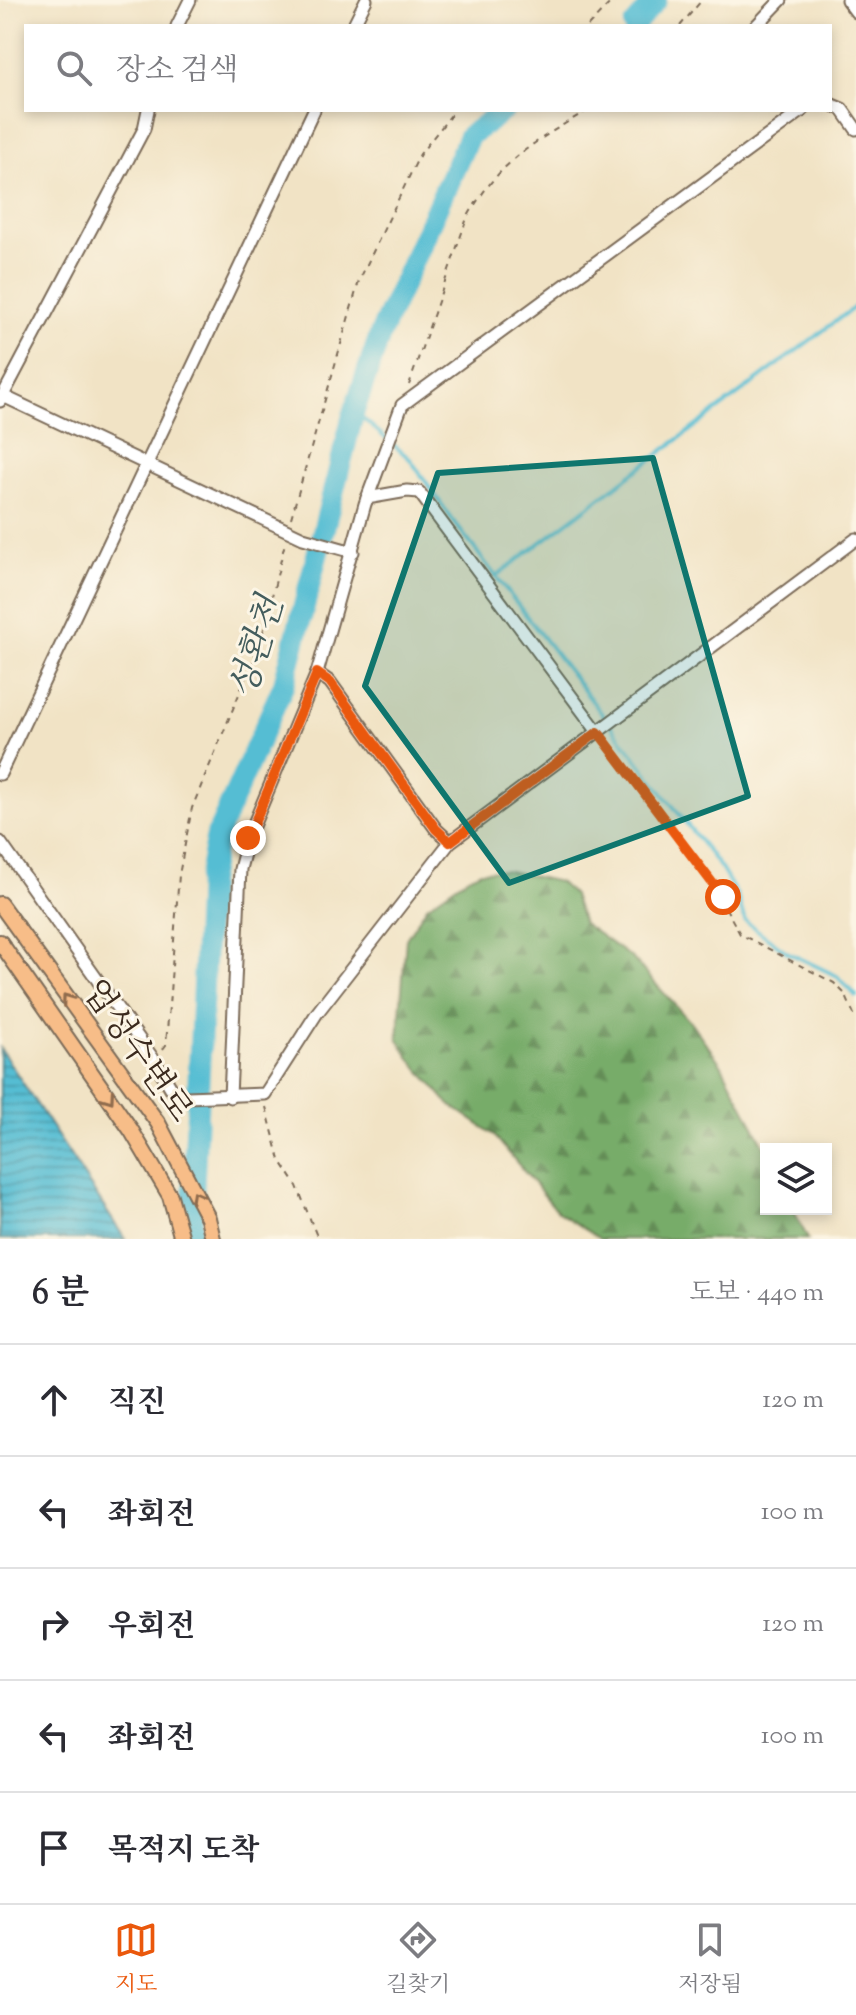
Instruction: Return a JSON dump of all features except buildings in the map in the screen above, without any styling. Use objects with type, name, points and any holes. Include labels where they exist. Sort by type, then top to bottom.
[{"type":"main road","name":"업성수변로","points":[[0,904],[158,1123],[208,1218],[213,1239]]},
{"type":"main road","name":"업성수변로","points":[[0,942],[131,1130],[170,1196],[182,1239]]},
{"type":"street","points":[[178,24],[190,0]]},
{"type":"street","points":[[354,24],[366,0]]},
{"type":"street","points":[[758,24],[781,0]]},
{"type":"street","points":[[847,0],[856,12]]},
{"type":"street","points":[[832,105],[842,109],[856,129]]},
{"type":"street","points":[[148,112],[144,129],[2,399],[303,538],[353,552]]},
{"type":"street","points":[[0,774],[313,112]]},
{"type":"street","points":[[230,1097],[240,869],[248,838],[317,673],[367,498],[397,415],[408,398],[418,397],[800,112]]},
{"type":"street","points":[[367,498],[419,492],[601,730]]},
{"type":"street","points":[[0,842],[174,1093],[187,1097],[265,1094],[317,1013],[450,842],[856,539]]},
{"type":"street","points":[[317,673],[330,682],[436,829],[450,842]]},
{"type":"path","points":[[590,24],[613,0]]},
{"type":"path","points":[[682,24],[702,0]]},
{"type":"path","points":[[154,1060],[166,1045],[179,875],[192,808],[261,641],[287,531],[359,281],[420,154],[453,112]]},
{"type":"path","points":[[408,398],[409,383],[467,218],[480,195],[496,173],[535,143],[585,112]]},
{"type":"path","points":[[601,730],[715,886],[740,934],[834,983],[845,994],[856,1019]]},
{"type":"path","points":[[265,1094],[280,1160],[297,1186],[318,1239]]},
{"type":"highlighted area","points":[[653,458],[748,796],[509,883],[365,686],[438,473]]},
{"type":"green space","points":[[505,870],[559,882],[573,895],[583,923],[633,959],[692,1024],[721,1064],[763,1143],[760,1143],[760,1215],[796,1215],[808,1239],[600,1239],[558,1212],[494,1135],[449,1104],[411,1060],[398,1039],[406,939],[427,906],[481,871]]},
{"type":"water","points":[[0,1048],[125,1239],[0,1239]]},
{"type":"waterway","name":"성환천","points":[[636,24],[656,0]]},
{"type":"waterway","name":"성환천","points":[[191,1239],[208,881],[217,835],[284,684],[354,411],[381,332],[469,136],[501,112]]},
{"type":"waterway","points":[[496,576],[856,306]]},
{"type":"waterway","points":[[354,411],[410,459],[454,522],[720,867],[737,895],[745,921],[787,952],[837,976],[856,996]]},
{"type":"route","points":[[248,838],[317,673],[330,682],[436,829],[450,842],[598,732],[723,897]]}]
